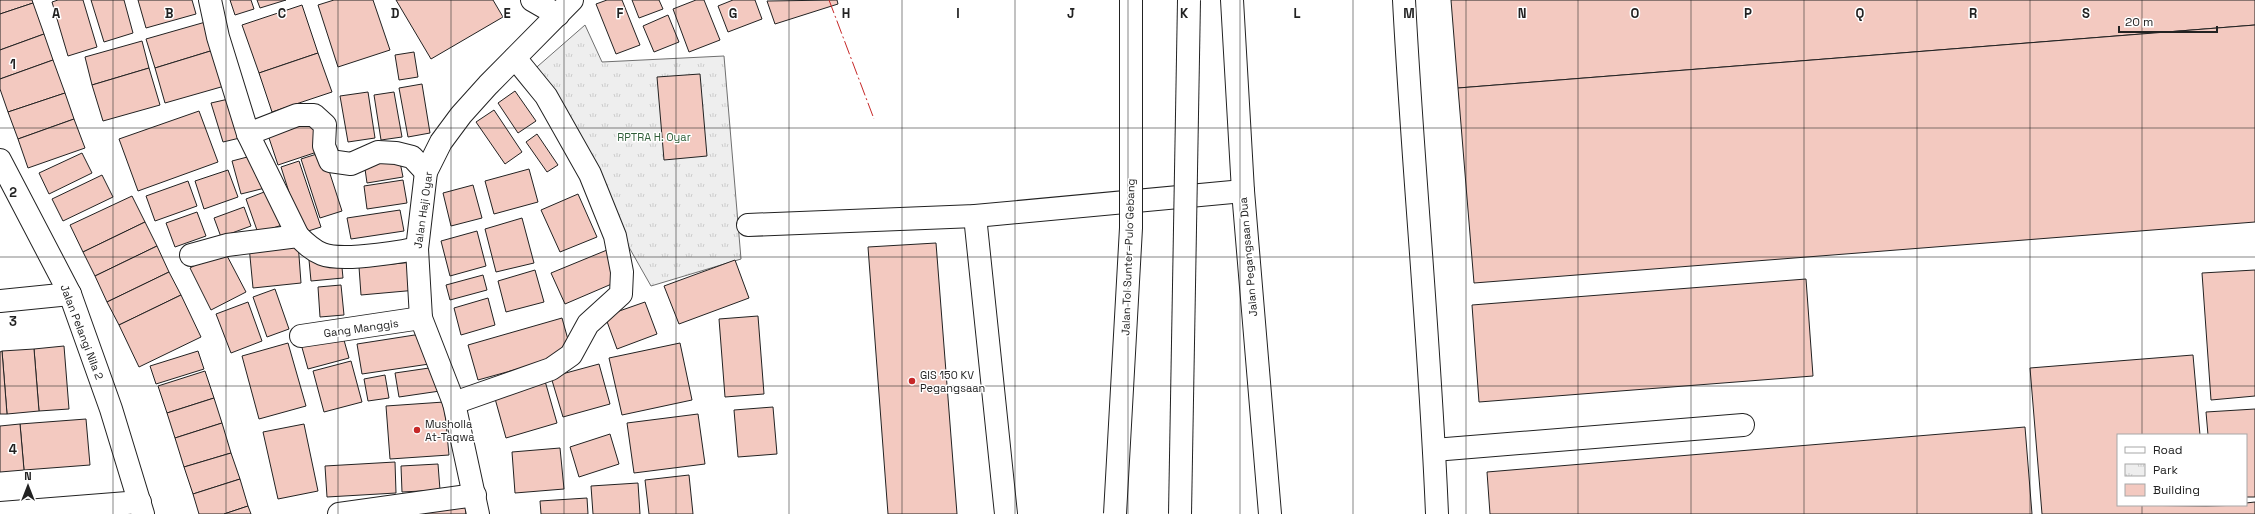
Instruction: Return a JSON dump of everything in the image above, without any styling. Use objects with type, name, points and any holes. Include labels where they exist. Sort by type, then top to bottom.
[{"type":"main road","points":[[210,0],[218,37],[248,134],[298,236],[309,246],[323,254],[348,257],[417,249]]},
{"type":"main road","points":[[532,0],[565,7]]},
{"type":"main road","name":"Jalan Tol Sunter–Pulo Gebang","points":[[1115,514],[1132,228],[1132,0]]},
{"type":"main road","points":[[1180,514],[1189,0]]},
{"type":"main road","name":"Jalan Pegangsaan Dua","points":[[1232,0],[1243,191],[1270,514]]},
{"type":"main road","points":[[1404,0],[1411,132],[1434,450],[1437,514]]},
{"type":"main road","name":"Jalan Haji Oyar","points":[[477,505],[454,403],[421,318],[417,249],[426,172],[441,142],[461,115],[565,7]]},
{"type":"main road","points":[[454,403],[551,369],[571,355],[588,324],[621,294],[622,272],[615,236],[590,174],[546,96],[515,58]]},
{"type":"main road","points":[[248,134],[297,115],[314,115],[325,125],[324,146],[330,161],[351,164],[378,152],[396,153],[412,156],[426,172]]},
{"type":"main road","name":"Jalan Pelangi Nila 2","points":[[0,160],[70,294],[111,409],[142,508]]},
{"type":"main road","points":[[748,225],[975,216],[1243,191]]},
{"type":"main road","points":[[975,216],[1006,514]]},
{"type":"main road","points":[[191,255],[227,245],[298,236]]},
{"type":"main road","points":[[0,301],[70,294]]},
{"type":"main road","name":"Gang Manggis","points":[[301,336],[421,318]]},
{"type":"main road","points":[[1434,450],[1743,425]]},
{"type":"main road","points":[[339,514],[477,505]]},
{"type":"main road","points":[[0,513],[142,508]]},
{"type":"green space","name":"RPTRA H. Oyar","points":[[585,25],[602,62],[724,56],[741,259],[651,286],[530,73]]},
{"type":"building","points":[[0,0],[32,0],[33,3],[0,14]]},
{"type":"building","points":[[58,0],[83,0],[97,47],[68,56],[52,2]]},
{"type":"building","points":[[91,0],[124,0],[133,33],[104,42]]},
{"type":"building","points":[[138,0],[192,0],[196,14],[146,28]]},
{"type":"building","points":[[230,0],[251,0],[254,9],[235,15]]},
{"type":"building","points":[[257,0],[286,0],[260,8]]},
{"type":"building","points":[[334,0],[373,0],[390,50],[338,67],[318,5]]},
{"type":"building","points":[[396,0],[493,0],[503,17],[431,59]]},
{"type":"building","points":[[607,0],[622,0],[640,45],[616,54],[596,4]]},
{"type":"building","points":[[632,0],[659,0],[663,9],[639,18]]},
{"type":"building","points":[[696,0],[704,0],[720,40],[689,52],[673,9]]},
{"type":"building","points":[[733,0],[755,0],[762,19],[728,32],[718,6]]},
{"type":"building","points":[[837,0],[838,4],[775,24],[767,1]]},
{"type":"building","points":[[1451,0],[2255,0],[2255,25],[1458,88]]},
{"type":"building","points":[[33,3],[44,34],[0,50],[0,14]]},
{"type":"building","points":[[302,5],[318,53],[259,73],[242,25]]},
{"type":"building","points":[[668,15],[679,42],[654,52],[643,26]]},
{"type":"building","points":[[209,21],[217,49],[155,68],[146,39]]},
{"type":"building","points":[[2255,25],[2255,222],[1474,283],[1458,88]]},
{"type":"building","points":[[44,34],[53,60],[0,79],[0,50]]},
{"type":"building","points":[[142,41],[149,68],[92,85],[85,57]]},
{"type":"building","points":[[217,49],[228,85],[165,103],[155,68]]},
{"type":"building","points":[[414,52],[418,77],[399,80],[395,55]]},
{"type":"building","points":[[318,53],[332,92],[272,112],[259,73]]},
{"type":"building","points":[[53,60],[65,93],[8,112],[0,89],[0,79]]},
{"type":"building","points":[[149,68],[160,105],[103,121],[92,85]]},
{"type":"building","points":[[700,74],[707,156],[664,160],[657,77]]},
{"type":"building","points":[[422,84],[430,133],[408,137],[399,88]]},
{"type":"building","points":[[515,91],[536,121],[518,133],[498,103]]},
{"type":"building","points":[[368,92],[375,138],[348,142],[340,96]]},
{"type":"building","points":[[394,92],[402,137],[381,140],[374,95]]},
{"type":"building","points":[[65,93],[74,119],[18,139],[8,112]]},
{"type":"building","points":[[233,98],[244,137],[223,142],[211,103]]},
{"type":"building","points":[[494,110],[522,152],[505,164],[476,122]]},
{"type":"building","points":[[199,111],[218,162],[138,191],[119,139]]},
{"type":"building","points":[[312,117],[323,150],[278,165],[267,132]]},
{"type":"building","points":[[74,119],[85,148],[28,168],[18,139]]},
{"type":"building","points":[[537,134],[558,165],[547,172],[526,142]]},
{"type":"building","points":[[323,152],[342,211],[320,218],[301,159]]},
{"type":"building","points":[[82,153],[92,173],[49,194],[39,173]]},
{"type":"building","points":[[255,155],[265,188],[241,194],[232,161]]},
{"type":"building","points":[[399,157],[403,177],[367,183],[364,162]]},
{"type":"building","points":[[299,161],[321,227],[302,233],[281,167]]},
{"type":"building","points":[[529,169],[538,202],[494,214],[485,181]]},
{"type":"building","points":[[228,170],[238,197],[204,209],[195,181]]},
{"type":"building","points":[[102,175],[113,197],[63,221],[52,199]]},
{"type":"building","points":[[403,180],[407,203],[367,209],[364,186]]},
{"type":"building","points":[[188,181],[197,206],[155,221],[146,196]]},
{"type":"building","points":[[473,185],[482,218],[451,226],[443,193]]},
{"type":"building","points":[[272,189],[285,224],[258,233],[246,199]]},
{"type":"building","points":[[578,194],[597,237],[560,252],[541,210]]},
{"type":"building","points":[[132,196],[145,222],[83,252],[70,225]]},
{"type":"building","points":[[244,207],[251,226],[221,237],[214,218]]},
{"type":"building","points":[[400,210],[404,231],[351,239],[347,218]]},
{"type":"building","points":[[197,212],[206,236],[175,247],[166,223]]},
{"type":"building","points":[[522,218],[534,263],[496,272],[485,229]]},
{"type":"building","points":[[145,222],[157,246],[95,276],[83,252]]},
{"type":"building","points":[[477,231],[486,266],[450,276],[441,241]]},
{"type":"building","points":[[298,242],[301,283],[253,288],[249,246]]},
{"type":"building","name":"GIS 150 KV Pegangsaan","points":[[936,243],[957,514],[888,514],[868,247]]},
{"type":"building","points":[[157,246],[169,272],[107,302],[95,276]]},
{"type":"building","points":[[224,250],[246,292],[211,310],[190,268]]},
{"type":"building","points":[[607,250],[621,280],[565,304],[551,273]]},
{"type":"building","points":[[341,257],[343,278],[311,281],[309,260]]},
{"type":"building","points":[[735,260],[749,298],[679,324],[664,286]]},
{"type":"building","points":[[414,262],[417,290],[361,295],[359,267]]},
{"type":"building","points":[[535,270],[544,302],[506,312],[498,281]]},
{"type":"building","points":[[2255,270],[2255,396],[2211,400],[2202,273]]},
{"type":"building","points":[[169,272],[181,295],[119,325],[107,302]]},
{"type":"building","points":[[483,275],[487,290],[450,300],[446,285]]},
{"type":"building","points":[[1806,279],[1813,376],[1479,402],[1472,305]]},
{"type":"building","points":[[341,285],[344,315],[320,317],[318,287]]},
{"type":"building","points":[[275,289],[289,329],[267,337],[253,297]]},
{"type":"building","points":[[181,295],[201,337],[139,367],[119,325]]},
{"type":"building","points":[[488,298],[495,325],[461,335],[454,308]]},
{"type":"building","points":[[248,302],[262,341],[231,353],[216,314]]},
{"type":"building","points":[[645,302],[657,334],[617,349],[605,316]]},
{"type":"building","points":[[758,316],[764,394],[725,397],[719,319]]},
{"type":"building","points":[[562,318],[572,354],[478,380],[468,345]]},
{"type":"building","points":[[342,333],[349,358],[308,369],[301,344]]},
{"type":"building","points":[[421,334],[436,363],[362,374],[357,344]]},
{"type":"building","points":[[288,343],[306,406],[259,419],[242,356]]},
{"type":"building","points":[[680,343],[692,400],[622,415],[609,358]]},
{"type":"building","points":[[64,346],[69,409],[39,411],[34,349]]},
{"type":"building","points":[[34,349],[39,411],[7,414],[2,351]]},
{"type":"building","points":[[2,351],[7,414],[0,414],[0,352]]},
{"type":"building","points":[[198,351],[204,369],[156,384],[150,366]]},
{"type":"building","points":[[2193,355],[2200,434],[2117,434],[2117,506],[2247,506],[2247,503],[2255,502],[2255,514],[2042,514],[2030,368]]},
{"type":"building","points":[[351,361],[362,402],[324,412],[313,371]]},
{"type":"building","points":[[599,364],[610,404],[563,417],[551,377]]},
{"type":"building","points":[[436,367],[440,391],[399,397],[395,373]]},
{"type":"building","points":[[205,371],[214,398],[167,413],[158,386]]},
{"type":"building","points":[[385,375],[389,398],[368,401],[364,379]]},
{"type":"building","points":[[545,381],[557,423],[506,438],[494,395]]},
{"type":"building","points":[[214,398],[222,423],[175,438],[167,413]]},
{"type":"building","name":"Musholla At-Taqwa","points":[[444,402],[449,455],[390,459],[386,406]]},
{"type":"building","points":[[773,407],[777,454],[738,457],[734,410]]},
{"type":"building","points":[[2255,409],[2255,497],[2247,497],[2247,434],[2208,434],[2206,412]]},
{"type":"building","points":[[698,414],[705,464],[634,473],[627,423]]},
{"type":"building","points":[[86,419],[90,465],[24,470],[20,424]]},
{"type":"building","points":[[222,423],[231,453],[184,467],[175,438]]},
{"type":"building","points":[[20,424],[24,470],[0,472],[0,426]]},
{"type":"building","points":[[304,424],[318,491],[278,499],[263,432]]},
{"type":"building","points":[[2025,427],[2032,514],[1490,514],[1487,472]]},
{"type":"building","points":[[610,434],[619,464],[579,477],[570,447]]},
{"type":"building","points":[[560,448],[564,489],[515,493],[512,452]]},
{"type":"building","points":[[231,453],[240,479],[193,494],[184,467]]},
{"type":"building","points":[[395,462],[396,493],[327,497],[325,466]]},
{"type":"building","points":[[438,464],[440,490],[402,492],[401,466]]},
{"type":"building","points":[[689,475],[693,514],[649,514],[645,480]]},
{"type":"building","points":[[240,479],[248,506],[224,514],[199,514],[193,494]]},
{"type":"building","points":[[638,483],[640,514],[593,514],[591,486]]},
{"type":"building","points":[[587,498],[588,514],[541,514],[540,501]]},
{"type":"building","points":[[465,504],[466,514],[425,514],[424,508]]},
{"type":"building","points":[[248,506],[251,514],[224,514]]},
{"type":"power","points":[[829,0],[874,119]]},
{"type":"place","name":"GIS 150 KV Pegangsaan","points":[[912,381]]},
{"type":"place","name":"Musholla At-Taqwa","points":[[417,430]]}]
